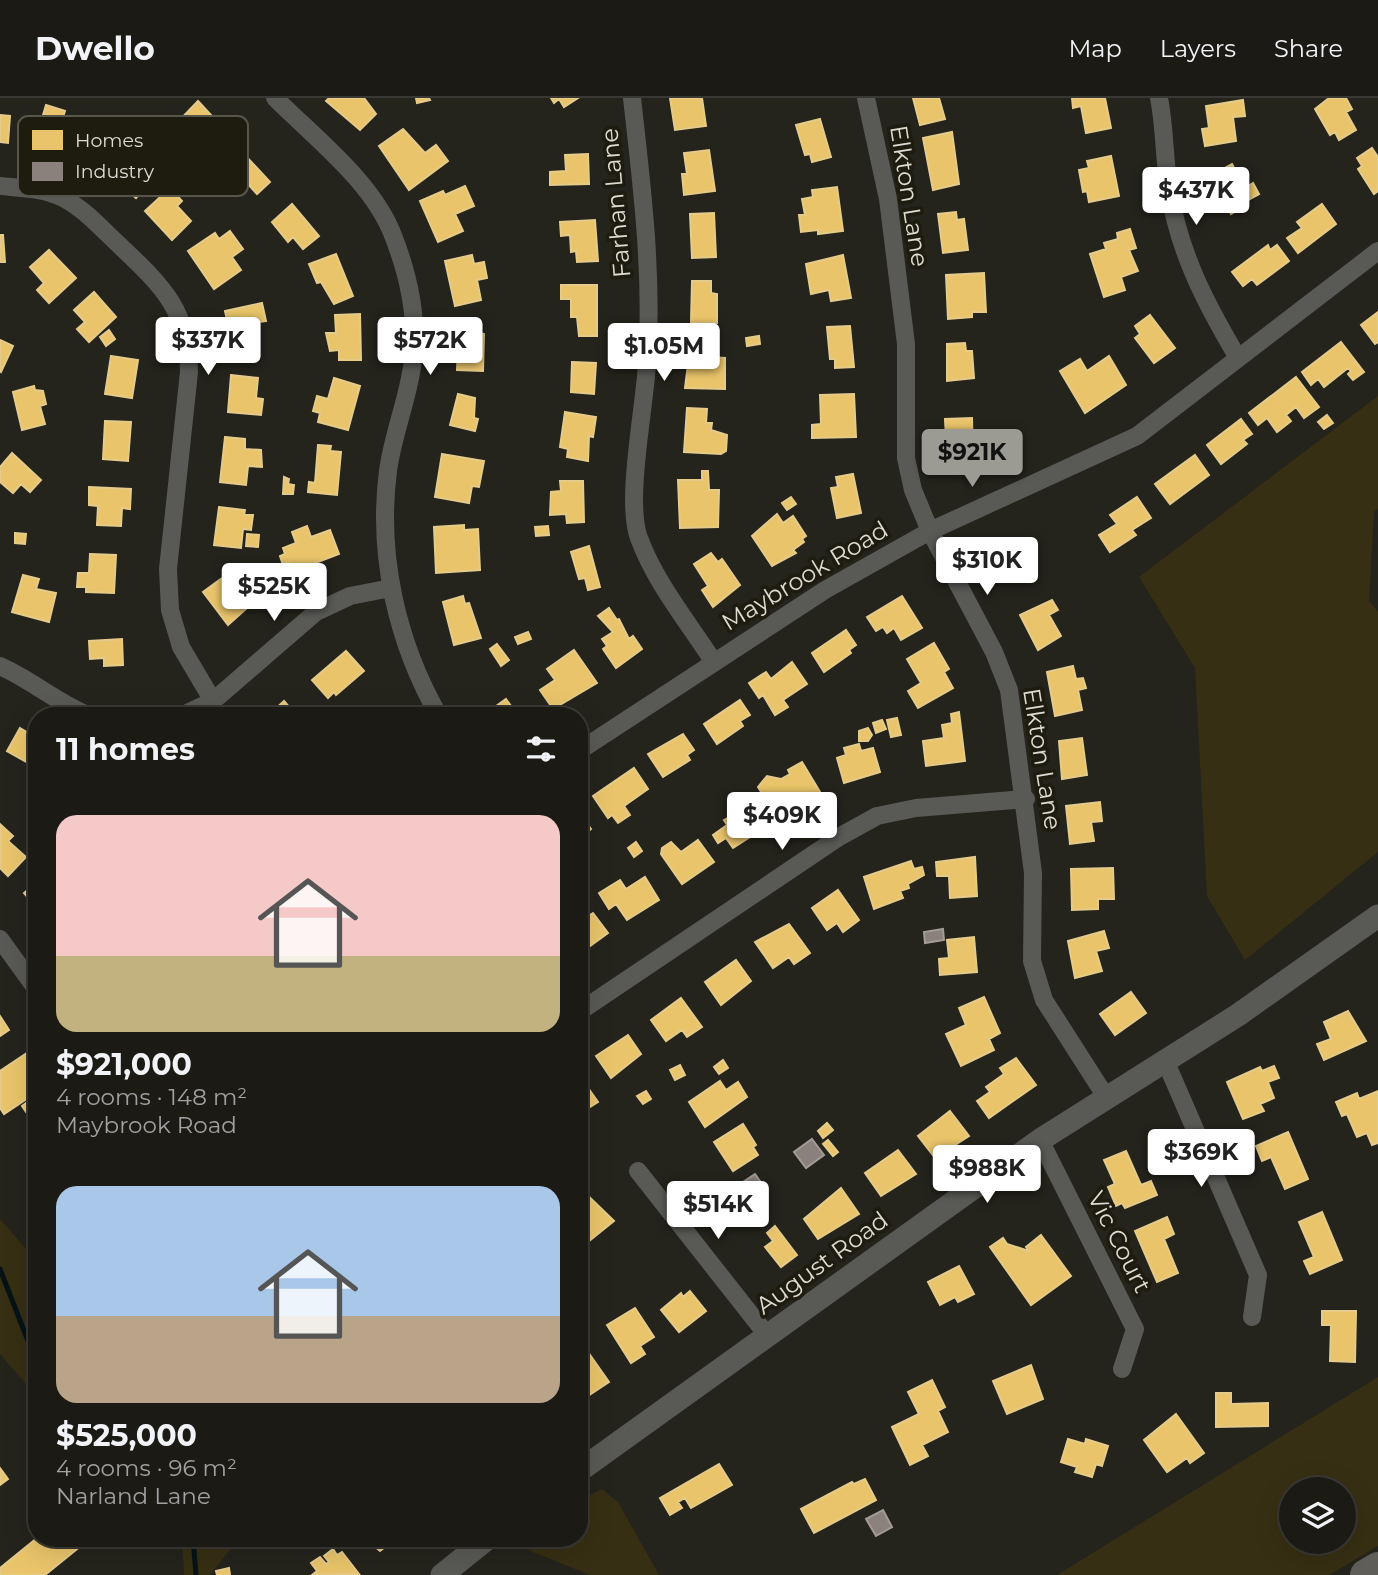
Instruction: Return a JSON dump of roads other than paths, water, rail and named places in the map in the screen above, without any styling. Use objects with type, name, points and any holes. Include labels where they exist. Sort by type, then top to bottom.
[{"type":"highway","points":[[1366,1575],[1378,1568]]},
{"type":"street","points":[[275,98],[365,189],[394,236],[414,309],[411,376],[388,471],[385,528],[391,588],[406,643],[434,707]]},
{"type":"street","name":"Farhan Lane","points":[[632,98],[647,254],[647,363],[635,500],[638,536],[657,576],[713,662]]},
{"type":"street","name":"Elkton Lane","points":[[866,98],[888,199],[906,344],[906,458],[913,489],[930,531],[994,652],[1009,690],[1026,799],[1033,873],[1032,961],[1044,1000],[1106,1097]]},
{"type":"street","points":[[1159,98],[1168,188],[1181,247],[1203,300],[1238,358]]},
{"type":"street","points":[[0,186],[18,188]]},
{"type":"street","points":[[58,196],[84,211],[165,289],[180,317],[189,344],[189,372],[168,569],[170,610],[181,647],[213,701]]},
{"type":"street","name":"Maybrook Road","points":[[588,745],[825,590],[930,531],[1137,436],[1378,251]]},
{"type":"street","points":[[200,707],[213,701],[316,612],[351,596],[391,588]]},
{"type":"street","points":[[0,666],[29,679],[68,707]]},
{"type":"street","points":[[588,1006],[839,837],[877,817],[916,808],[1026,799]]},
{"type":"street","name":"August Road","points":[[588,1464],[1040,1140],[1285,984],[1378,916]]},
{"type":"street","points":[[0,939],[28,977]]},
{"type":"street","points":[[1165,1060],[1258,1275],[1252,1317]]},
{"type":"street","name":"Vic Court","points":[[1040,1140],[1135,1329],[1122,1369]]},
{"type":"street","points":[[638,1171],[767,1335]]},
{"type":"street","points":[[442,1575],[477,1547]]},
{"type":"waterway","points":[[0,1269],[28,1341]]},
{"type":"waterway","points":[[194,1547],[196,1575]]}]
